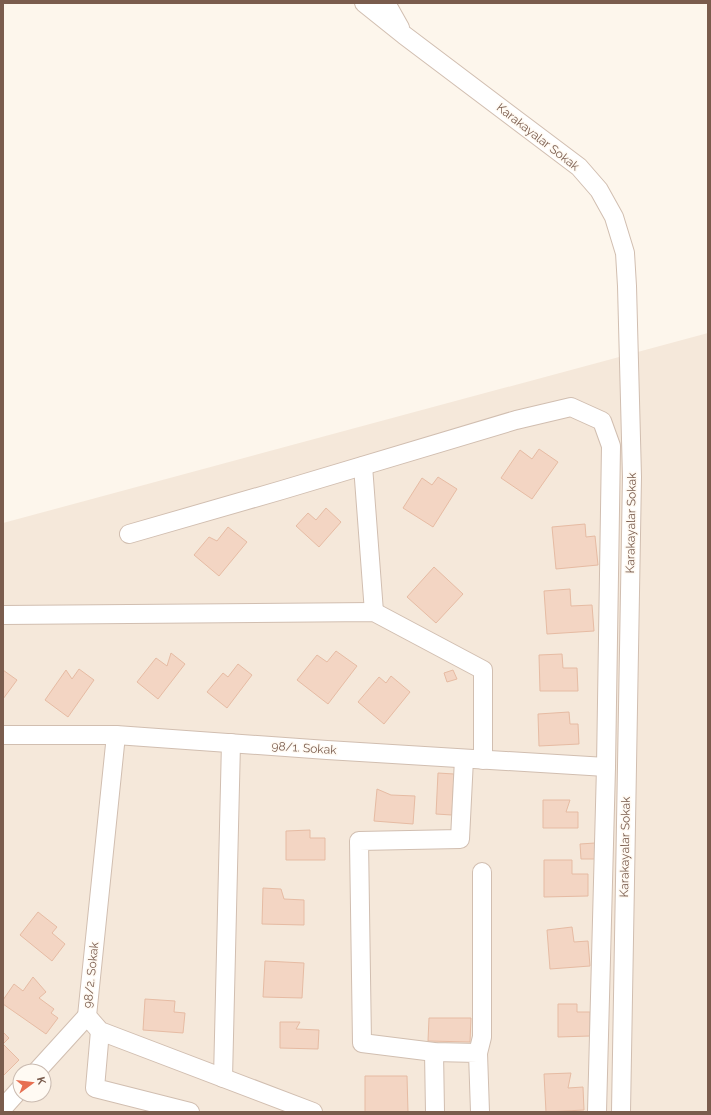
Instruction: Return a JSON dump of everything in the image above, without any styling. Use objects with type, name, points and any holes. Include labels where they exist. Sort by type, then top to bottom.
[{"type":"street","name":"Karakayalar Sokak","points":[[364,3],[579,167],[599,190],[614,217],[625,253],[632,477],[621,1112]]},
{"type":"street","points":[[386,3],[404,35]]},
{"type":"street","points":[[129,534],[516,420],[571,407],[602,421],[611,446],[606,767],[597,1112]]},
{"type":"street","points":[[364,466],[374,612]]},
{"type":"street","points":[[3,615],[374,612],[483,670],[483,760]]},
{"type":"street","name":"98/1. Sokak","points":[[3,735],[116,735],[464,759],[606,767]]},
{"type":"street","name":"98/2. Sokak","points":[[116,735],[87,1016],[100,1031],[313,1112]]},
{"type":"street","points":[[223,1078],[231,743]]},
{"type":"street","points":[[464,759],[460,839],[359,841],[362,1043],[434,1052],[478,1053]]},
{"type":"street","points":[[480,1112],[478,1053],[482,1037],[482,872]]},
{"type":"street","points":[[44,1063],[87,1016]]},
{"type":"street","points":[[100,1031],[95,1088],[190,1112]]},
{"type":"street","points":[[434,1052],[435,1112]]},
{"type":"street","points":[[3,1107],[12,1097]]},
{"type":"shaded area","points":[[708,333],[708,1112],[3,1112],[3,523]]},
{"type":"building","points":[[539,449],[558,462],[532,499],[501,478],[520,450],[532,459]]},
{"type":"building","points":[[438,477],[457,489],[433,527],[403,508],[422,478],[432,485]]},
{"type":"building","points":[[326,508],[341,522],[319,547],[296,526],[308,513],[316,520]]},
{"type":"building","points":[[585,524],[586,537],[595,536],[598,565],[556,569],[552,527]]},
{"type":"building","points":[[228,527],[247,542],[219,576],[194,555],[209,537],[217,541]]},
{"type":"building","points":[[434,567],[463,594],[436,623],[407,597]]},
{"type":"building","points":[[570,589],[571,606],[592,605],[594,631],[547,634],[544,591]]},
{"type":"building","points":[[336,651],[357,666],[328,704],[297,680],[317,655],[327,662]]},
{"type":"building","points":[[171,653],[185,664],[158,699],[137,682],[156,658],[167,666]]},
{"type":"building","points":[[562,654],[563,668],[577,668],[578,691],[540,691],[539,655]]},
{"type":"building","points":[[238,664],[252,675],[227,708],[207,692],[223,673],[228,677]]},
{"type":"building","points":[[79,669],[94,680],[68,717],[45,700],[66,670],[72,679]]},
{"type":"building","points":[[3,670],[17,680],[3,699]]},
{"type":"building","points":[[453,670],[457,679],[447,682],[444,673]]},
{"type":"building","points":[[391,676],[410,692],[384,724],[358,702],[379,677],[386,683]]},
{"type":"building","points":[[569,712],[570,724],[578,724],[579,744],[539,746],[538,714]]},
{"type":"building","points":[[438,773],[454,774],[452,815],[436,814]]},
{"type":"building","points":[[377,789],[391,795],[415,796],[413,824],[374,821]]},
{"type":"building","points":[[543,800],[570,800],[566,812],[578,812],[578,828],[543,828]]},
{"type":"building","points":[[310,830],[310,838],[325,838],[325,860],[286,860],[286,831]]},
{"type":"building","points":[[595,843],[595,859],[581,859],[580,844]]},
{"type":"building","points":[[544,860],[572,860],[572,874],[588,874],[588,896],[544,897]]},
{"type":"building","points":[[263,888],[281,889],[284,899],[304,900],[304,925],[262,924]]},
{"type":"building","points":[[38,912],[57,927],[52,933],[65,944],[52,961],[20,935]]},
{"type":"building","points":[[572,927],[574,942],[588,941],[590,966],[550,969],[547,930]]},
{"type":"building","points":[[265,961],[304,963],[302,998],[263,997]]},
{"type":"building","points":[[33,977],[46,992],[39,998],[54,1009],[51,1013],[58,1018],[46,1034],[3,1004],[3,1000],[14,984],[23,991]]},
{"type":"building","points":[[145,999],[175,1001],[174,1012],[185,1013],[183,1033],[143,1030]]},
{"type":"building","points":[[558,1004],[577,1004],[577,1012],[590,1012],[590,1036],[558,1037]]},
{"type":"building","points":[[429,1018],[471,1018],[470,1042],[428,1041]]},
{"type":"building","points":[[280,1022],[300,1022],[296,1029],[319,1030],[318,1049],[280,1048]]},
{"type":"building","points":[[3,1032],[9,1038],[3,1044]]},
{"type":"building","points":[[3,1044],[19,1060],[16,1063],[12,1063],[12,1067],[3,1076]]},
{"type":"building","points":[[571,1073],[568,1088],[583,1087],[584,1110],[546,1112],[544,1074]]},
{"type":"building","points":[[365,1076],[407,1076],[408,1112],[365,1112]]}]
